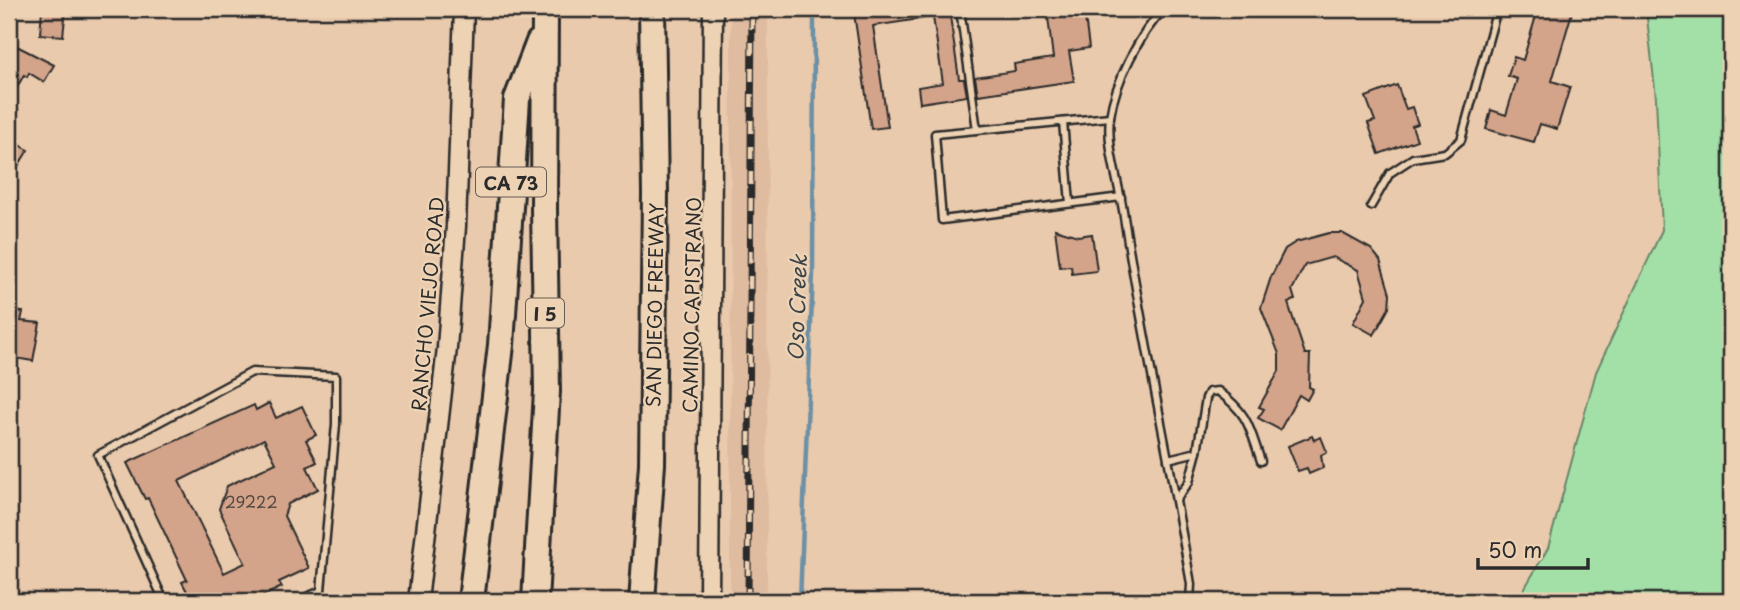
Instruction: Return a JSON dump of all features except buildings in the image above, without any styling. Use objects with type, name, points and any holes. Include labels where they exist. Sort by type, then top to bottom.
[{"type":"highway","name":"SAN DIEGO FREEWAY","points":[[642,601],[651,494],[655,194],[652,9]]},
{"type":"highway","name":"CA 73","points":[[471,601],[499,368],[517,99],[545,17]]},
{"type":"highway","name":"I 5","points":[[535,601],[547,391],[545,17]]},
{"type":"highway","points":[[651,494],[657,601]]},
{"type":"main road","name":"RANCHO VIEJO ROAD","points":[[418,601],[447,348],[456,226],[464,9]]},
{"type":"main road","name":"CAMINO CAPISTRANO","points":[[709,601],[713,9]]},
{"type":"lane","points":[[960,9],[977,130]]},
{"type":"lane","points":[[1164,9],[1150,26],[1124,71],[1110,117],[1111,145],[1136,292],[1177,500],[1191,584],[1191,601]]},
{"type":"lane","points":[[1371,206],[1390,173],[1413,158],[1445,153],[1461,139],[1497,9]]},
{"type":"lane","points":[[1110,117],[935,134],[942,220],[1121,197]]},
{"type":"lane","points":[[1063,122],[1070,203]]},
{"type":"lane","points":[[164,601],[98,455],[252,372],[337,376],[336,424],[321,591],[297,601]]},
{"type":"lane","points":[[1177,500],[1189,482],[1198,453],[1209,392],[1218,391],[1232,401],[1247,418],[1261,461]]},
{"type":"lane","points":[[1168,459],[1198,453]]},
{"type":"shaded area","points":[[731,9],[768,9],[767,601],[730,601]]},
{"type":"green space","points":[[1646,9],[1731,9],[1731,601],[1522,601],[1523,591],[1548,548],[1596,372],[1662,230],[1656,98]]},
{"type":"waterway","name":"Oso Creek","points":[[800,601],[813,273],[814,16]]},
{"type":"railway","points":[[748,601],[752,9]]}]
